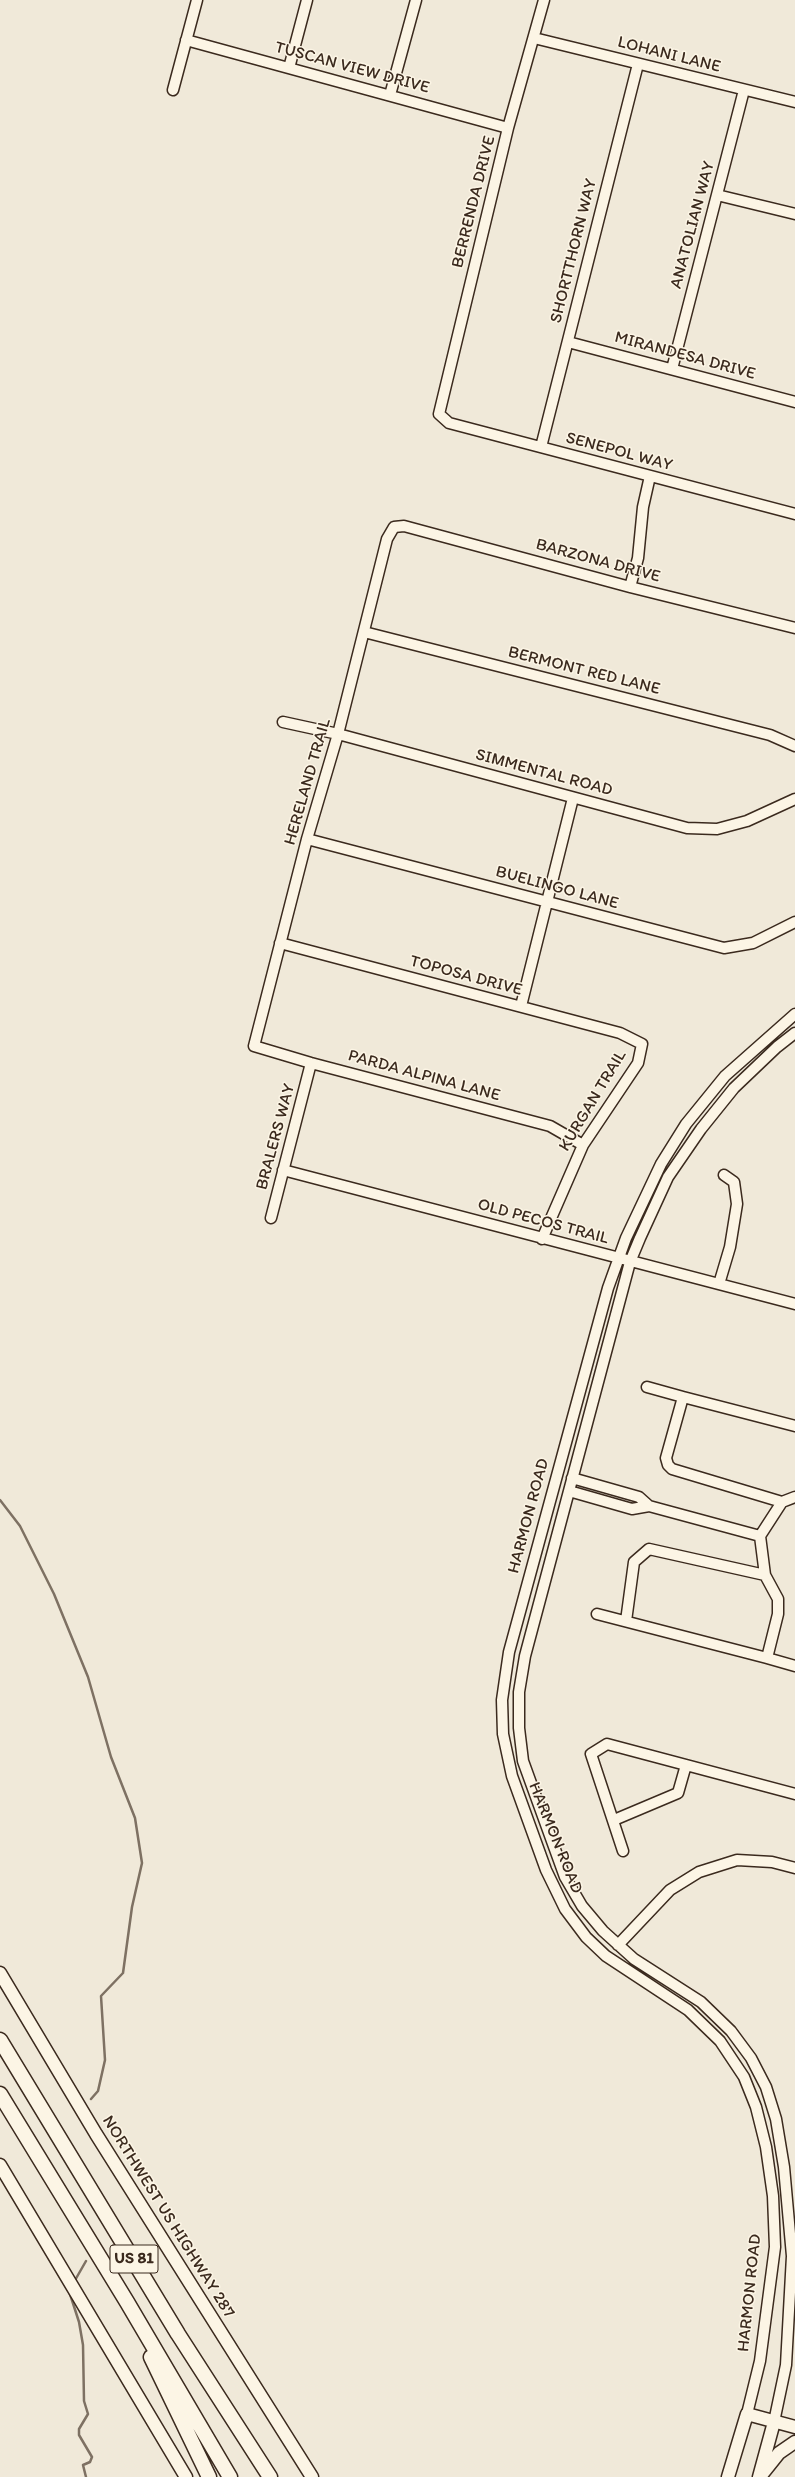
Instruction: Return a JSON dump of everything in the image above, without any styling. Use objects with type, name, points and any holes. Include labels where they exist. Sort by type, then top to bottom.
[{"type":"highway","name":"US 81","points":[[0,2040],[178,2334],[239,2426],[270,2477]]},
{"type":"highway","name":"US 81","points":[[0,2094],[127,2302],[230,2477]]},
{"type":"highway","points":[[127,2302],[167,2393],[209,2477]]},
{"type":"highway","points":[[239,2426],[276,2477]]},
{"type":"main road","name":"NORTHWEST US HIGHWAY 287","points":[[0,1973],[96,2134],[312,2477]]},
{"type":"main road","points":[[0,2165],[186,2477]]},
{"type":"main road","points":[[747,2414],[795,2427]]},
{"type":"main road","name":"HARMON ROAD","points":[[728,2477],[747,2414]]},
{"type":"main road","name":"HARMON ROAD","points":[[760,2477],[774,2422]]},
{"type":"main road","points":[[760,2477],[779,2453],[795,2442]]},
{"type":"street","points":[[173,90],[197,0]]},
{"type":"street","points":[[288,68],[307,0]]},
{"type":"street","points":[[390,96],[416,0]]},
{"type":"street","name":"BERRENDA DRIVE","points":[[439,414],[508,128],[544,0]]},
{"type":"street","name":"LOHANI LANE","points":[[534,38],[795,102]]},
{"type":"street","name":"TUSCAN VIEW DRIVE","points":[[186,40],[508,128]]},
{"type":"street","name":"SHORTTHORN WAY","points":[[541,447],[638,64]]},
{"type":"street","name":"ANATOLIAN WAY","points":[[672,369],[744,90]]},
{"type":"street","points":[[717,195],[795,214]]},
{"type":"street","name":"MIRANDESA DRIVE","points":[[568,342],[795,402]]},
{"type":"street","name":"SENEPOL WAY","points":[[439,414],[449,422],[795,514]]},
{"type":"street","points":[[630,587],[638,558],[643,507],[650,476]]},
{"type":"street","name":"BARZONA DRIVE","points":[[394,527],[404,526],[630,587],[795,628]]},
{"type":"street","name":"HERELAND TRAIL","points":[[254,1046],[308,839],[338,734],[387,540],[394,527]]},
{"type":"street","name":"BERMONT RED LANE","points":[[364,632],[770,735],[795,746]]},
{"type":"street","name":"SIMMENTAL ROAD","points":[[283,722],[338,734],[687,828],[717,829],[748,821],[795,799]]},
{"type":"street","points":[[521,1006],[573,798]]},
{"type":"street","name":"BUELINGO LANE","points":[[308,839],[724,948],[752,943],[795,922]]},
{"type":"street","name":"TOPOSA DRIVE","points":[[280,943],[521,1006],[620,1034],[642,1044]]},
{"type":"street","name":"HARMON ROAD","points":[[747,2414],[760,2361],[775,2247],[773,2196],[766,2147],[756,2107],[744,2077],[720,2041],[688,2010],[606,1956],[586,1937],[565,1909],[546,1870],[512,1776],[503,1734],[502,1700],[509,1652],[618,1258],[660,1164],[686,1124],[725,1076],[795,1014]]},
{"type":"street","name":"HARMON ROAD","points":[[774,2422],[786,2365],[792,2256],[784,2167],[776,2119],[766,2086],[751,2058],[731,2031],[701,2002],[634,1959],[602,1931],[582,1906],[565,1877],[523,1761],[519,1728],[519,1692],[525,1656],[630,1262],[668,1177],[702,1129],[734,1088],[777,1047],[795,1033]]},
{"type":"street","name":"KURGAN TRAIL","points":[[542,1239],[583,1145],[638,1063],[642,1044]]},
{"type":"street","name":"PARDA ALPINA LANE","points":[[254,1046],[312,1063],[550,1126],[583,1145]]},
{"type":"street","name":"BRALERS WAY","points":[[271,1218],[312,1063]]},
{"type":"street","name":"OLD PECOS TRAIL","points":[[283,1170],[795,1304]]},
{"type":"street","points":[[719,1284],[730,1247],[737,1204],[734,1182],[724,1175]]},
{"type":"street","points":[[647,1388],[795,1426]]},
{"type":"street","points":[[683,1397],[666,1458],[668,1465],[672,1469],[782,1502]]},
{"type":"street","points":[[572,1478],[639,1497],[649,1506]]},
{"type":"street","points":[[569,1491],[632,1509],[649,1506],[760,1536]]},
{"type":"street","points":[[767,1658],[778,1614],[778,1599],[765,1575],[760,1536],[782,1502],[795,1497]]},
{"type":"street","points":[[626,1621],[634,1562],[649,1549],[765,1575]]},
{"type":"street","points":[[597,1614],[795,1666]]},
{"type":"street","points":[[623,1851],[591,1754],[607,1744],[795,1794]]},
{"type":"street","points":[[614,1820],[678,1793],[686,1766]]},
{"type":"street","points":[[618,1945],[670,1890],[699,1872],[737,1860],[772,1862],[795,1868]]},
{"type":"waterway","points":[[0,1500],[20,1526],[54,1594],[88,1677],[111,1757],[135,1818],[142,1863],[132,1907],[123,1973],[101,1996],[105,2060],[98,2091],[91,2099]]},
{"type":"waterway","points":[[74,2282],[86,2261]]},
{"type":"waterway","points":[[69,2291],[79,2322],[83,2345],[84,2401],[88,2414],[79,2429],[79,2435],[92,2457],[90,2462],[83,2465],[86,2477]]}]
